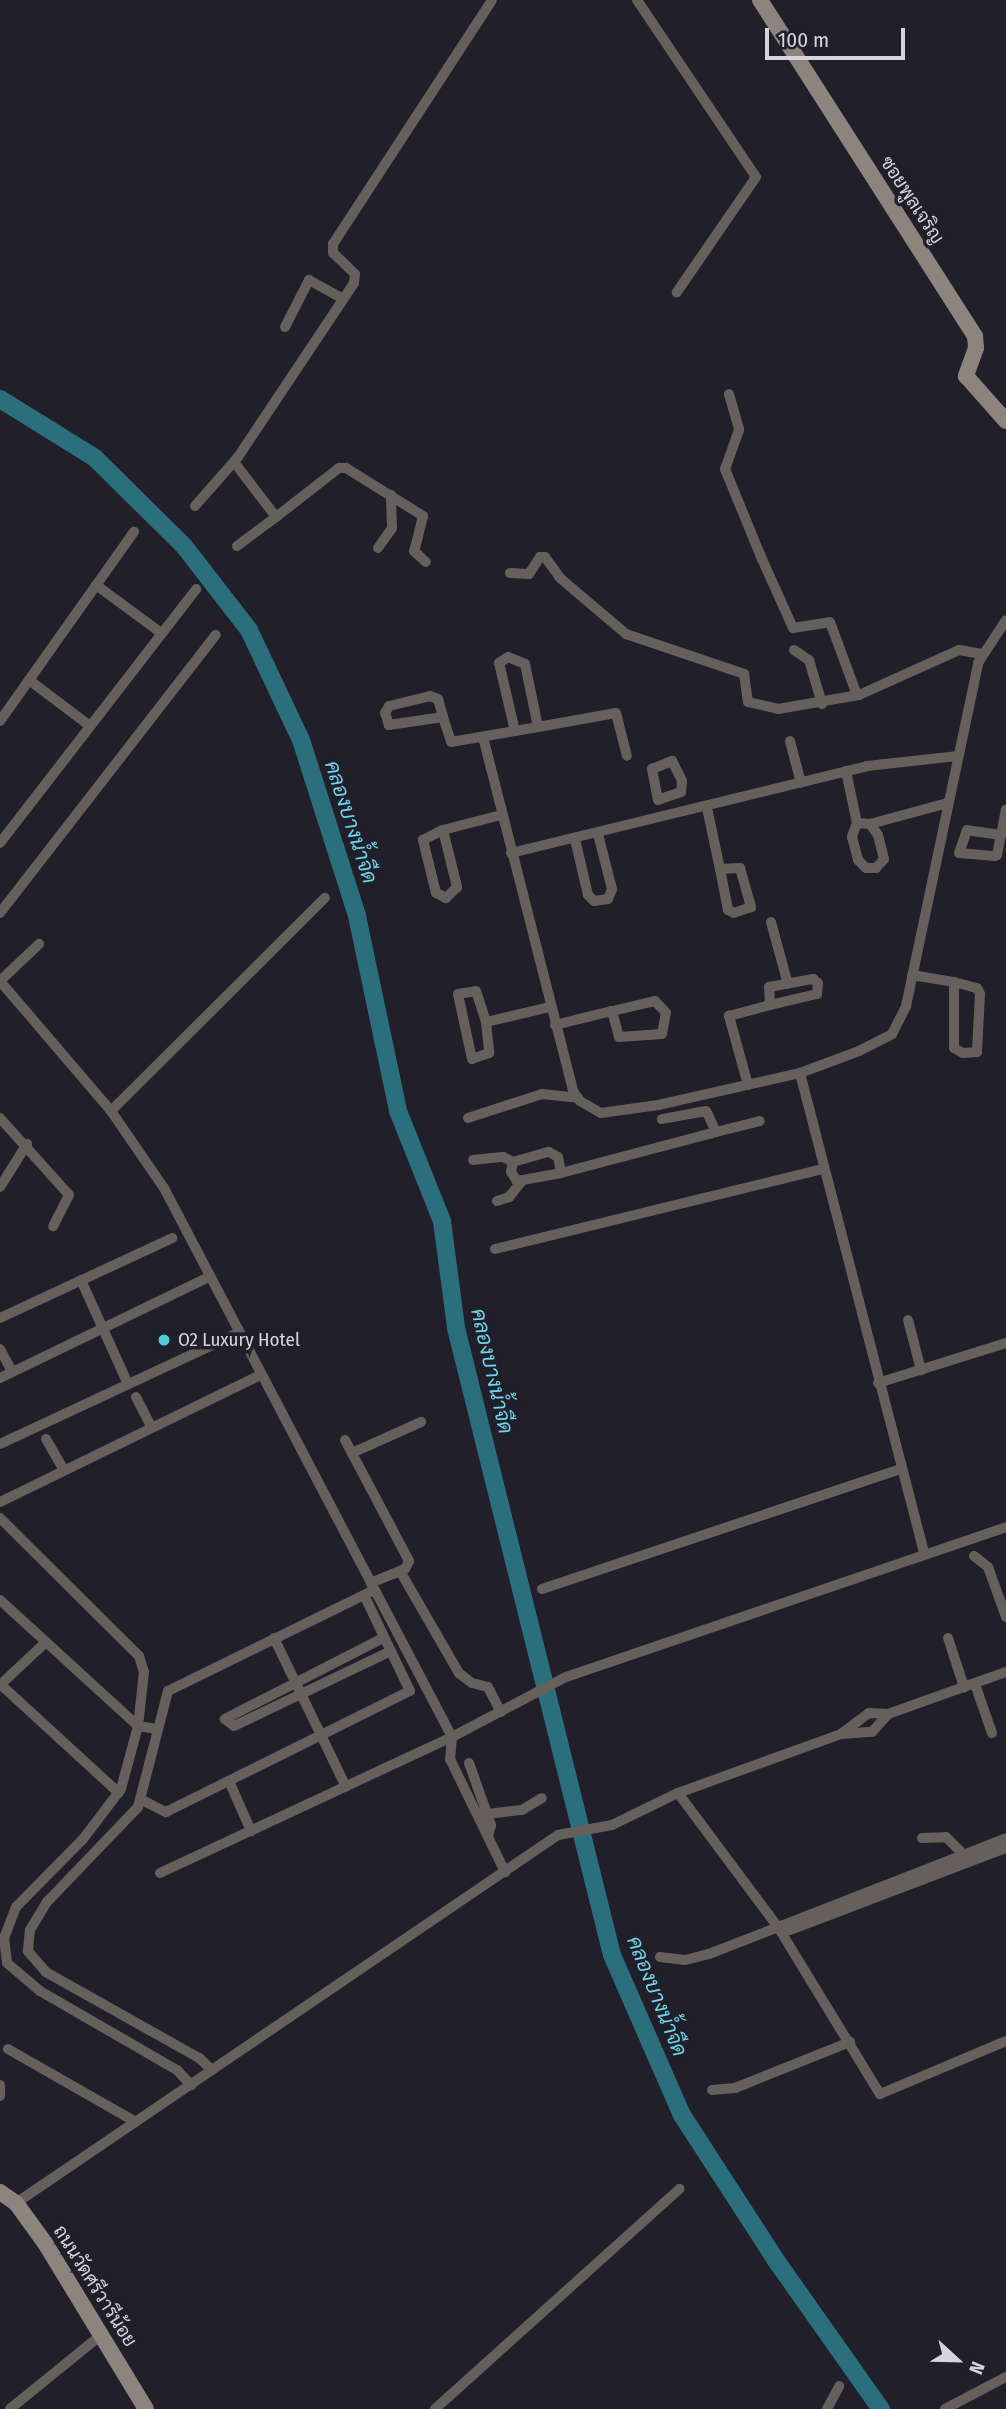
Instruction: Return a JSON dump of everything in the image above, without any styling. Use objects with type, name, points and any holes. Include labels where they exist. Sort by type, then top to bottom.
[{"type":"street","points":[[195,506],[234,463],[356,278],[333,253],[333,244],[492,0]]},
{"type":"street","points":[[637,0],[757,177],[677,292]]},
{"type":"street","name":"ซอยพูลเจริญ","points":[[760,0],[975,336],[976,348],[966,376],[1006,421]]},
{"type":"street","points":[[285,327],[309,280],[343,299]]},
{"type":"street","points":[[729,394],[740,430],[725,469],[762,559],[793,628],[831,622],[857,695]]},
{"type":"street","points":[[234,463],[276,517]]},
{"type":"street","points":[[237,546],[339,468],[391,495],[423,516],[414,551],[426,562]]},
{"type":"street","points":[[379,548],[392,528],[391,495]]},
{"type":"street","points":[[0,721],[134,532]]},
{"type":"street","points":[[510,573],[529,573],[540,557],[545,557],[560,578],[626,634],[744,674],[748,702],[778,709],[822,704],[857,695],[959,650],[982,654]]},
{"type":"street","points":[[96,585],[161,633]]},
{"type":"street","points":[[0,843],[196,589]]},
{"type":"street","points":[[482,737],[570,1086],[578,1098],[601,1112],[658,1105],[748,1085],[800,1073],[892,1034],[906,1006],[982,654],[1006,620]]},
{"type":"street","points":[[0,913],[216,635]]},
{"type":"street","points":[[794,650],[809,660],[822,704]]},
{"type":"street","points":[[514,731],[499,663],[508,657],[525,664],[538,727]]},
{"type":"street","points":[[29,680],[90,726]]},
{"type":"street","points":[[443,717],[393,728],[385,713],[390,706],[430,696],[438,699],[451,742],[616,713],[627,755]]},
{"type":"street","points":[[790,741],[801,783]]},
{"type":"street","points":[[512,853],[708,808],[906,758],[958,756]]},
{"type":"street","points":[[846,772],[857,823],[852,837],[858,860],[871,869],[884,859],[878,835],[870,824]]},
{"type":"street","points":[[658,800],[660,819]]},
{"type":"street","points":[[857,823],[870,824],[948,803]]},
{"type":"street","points":[[708,808],[720,869]]},
{"type":"street","points":[[939,850],[993,858],[1006,809]]},
{"type":"street","points":[[443,830],[457,887],[446,898],[436,893],[423,840],[443,830],[501,815]]},
{"type":"street","points":[[959,853],[967,830],[1001,835]]},
{"type":"street","points":[[575,839],[588,895],[594,901],[608,899],[612,889],[598,834]]},
{"type":"street","points":[[111,1111],[325,898]]},
{"type":"street","points":[[771,922],[788,984]]},
{"type":"street","points":[[39,944],[0,981],[111,1111],[164,1188],[369,1590],[452,1738],[449,1755],[505,1872]]},
{"type":"street","points":[[912,975],[954,982],[977,988],[980,994],[977,1052],[963,1053],[954,1048],[954,982]]},
{"type":"street","points":[[748,1085],[729,1016],[815,995],[819,990],[813,979],[768,989],[770,1005]]},
{"type":"street","points":[[476,991],[486,1022],[489,1053],[472,1059],[458,994],[476,991]]},
{"type":"street","points":[[555,1025],[612,1011],[660,1002],[667,1024],[662,1034],[624,1039],[612,1011]]},
{"type":"street","points":[[486,1022],[550,1007]]},
{"type":"street","points":[[800,1073],[924,1554]]},
{"type":"street","points":[[468,1118],[542,1094],[578,1098]]},
{"type":"street","points":[[658,1105],[668,1143]]},
{"type":"street","points":[[662,1119],[706,1111],[716,1132]]},
{"type":"street","points":[[0,1118],[27,1144],[69,1195],[53,1226]]},
{"type":"street","points":[[513,1162],[513,1178],[523,1180],[561,1173],[760,1121]]},
{"type":"street","points":[[0,1187],[27,1144]]},
{"type":"street","points":[[473,1160],[503,1157],[513,1162],[549,1152],[558,1157],[561,1173]]},
{"type":"street","points":[[495,1249],[823,1169]]},
{"type":"street","points":[[497,1201],[509,1197],[523,1180]]},
{"type":"street","points":[[0,1318],[172,1238]]},
{"type":"street","points":[[0,1378],[209,1277]]},
{"type":"street","points":[[81,1280],[128,1384]]},
{"type":"street","points":[[908,1320],[921,1370]]},
{"type":"street","points":[[0,1444],[238,1333]]},
{"type":"street","points":[[878,1383],[1006,1343]]},
{"type":"street","points":[[0,1349],[12,1372]]},
{"type":"street","points":[[0,1502],[260,1375]]},
{"type":"street","points":[[136,1397],[151,1427]]},
{"type":"street","points":[[352,1453],[421,1422]]},
{"type":"street","points":[[46,1439],[64,1470]]},
{"type":"street","points":[[212,2070],[199,2058],[35,1963],[27,1941],[51,1897],[133,1815],[140,1799],[168,1691],[369,1590],[400,1571],[409,1561],[345,1440]]},
{"type":"street","points":[[542,1589],[901,1469]]},
{"type":"street","points":[[0,1518],[139,1656],[144,1672],[138,1726],[119,1793],[83,1839],[16,1907],[4,1950],[10,1970],[177,2070],[191,2085]]},
{"type":"street","points":[[160,1873],[452,1738],[566,1677],[1006,1527]]},
{"type":"street","points":[[974,1556],[990,1572],[1006,1617]]},
{"type":"street","points":[[400,1571],[459,1673],[488,1687],[501,1712]]},
{"type":"street","points":[[140,1799],[166,1812],[410,1691],[383,1638],[369,1590]]},
{"type":"street","points":[[0,1600],[138,1726],[157,1729]]},
{"type":"street","points":[[948,1637],[992,1733]]},
{"type":"street","points":[[274,1638],[304,1693],[346,1787]]},
{"type":"street","points":[[383,1638],[225,1719],[234,1726],[391,1651]]},
{"type":"street","points":[[3,1682],[46,1642]]},
{"type":"street","points":[[0,1668],[3,1682],[119,1793]]},
{"type":"street","points":[[841,1734],[860,1717],[888,1714],[1006,1672]]},
{"type":"street","points":[[16,2203],[558,1835],[601,1826],[678,1793],[841,1734],[872,1732],[888,1714]]},
{"type":"street","points":[[469,1763],[492,1829],[488,1836]]},
{"type":"street","points":[[229,1781],[251,1831]]},
{"type":"street","points":[[678,1793],[780,1930],[850,2042],[871,2084],[884,2095],[1006,2041]]},
{"type":"street","points":[[488,1814],[522,1810],[542,1798]]},
{"type":"street","points":[[922,1838],[946,1837],[963,1854]]},
{"type":"street","points":[[780,1930],[1006,1838]]},
{"type":"street","points":[[660,1957],[692,1959],[1006,1848]]},
{"type":"street","points":[[36,1885],[51,1897]]},
{"type":"street","points":[[712,2090],[735,2088],[850,2042]]},
{"type":"street","points":[[8,2049],[136,2122]]},
{"type":"street","points":[[0,2085],[0,2096]]},
{"type":"street","points":[[435,2409],[679,2189]]},
{"type":"street","name":"ถนนวัดศรีวารีน้อย","points":[[0,2192],[16,2203],[146,2409]]},
{"type":"street","points":[[10,2409],[101,2335]]},
{"type":"street","points":[[945,2409],[1006,2377]]},
{"type":"street","points":[[827,2409],[839,2386]]},
{"type":"waterway","name":"คลองบางน้ำจืด","points":[[0,399],[95,458],[184,546],[249,630],[301,740],[357,916],[398,1111],[442,1221],[456,1328],[612,1955],[682,2115],[775,2259],[881,2409]]},
{"type":"place","name":"O2 Luxury Hotel","points":[[164,1340]]}]
